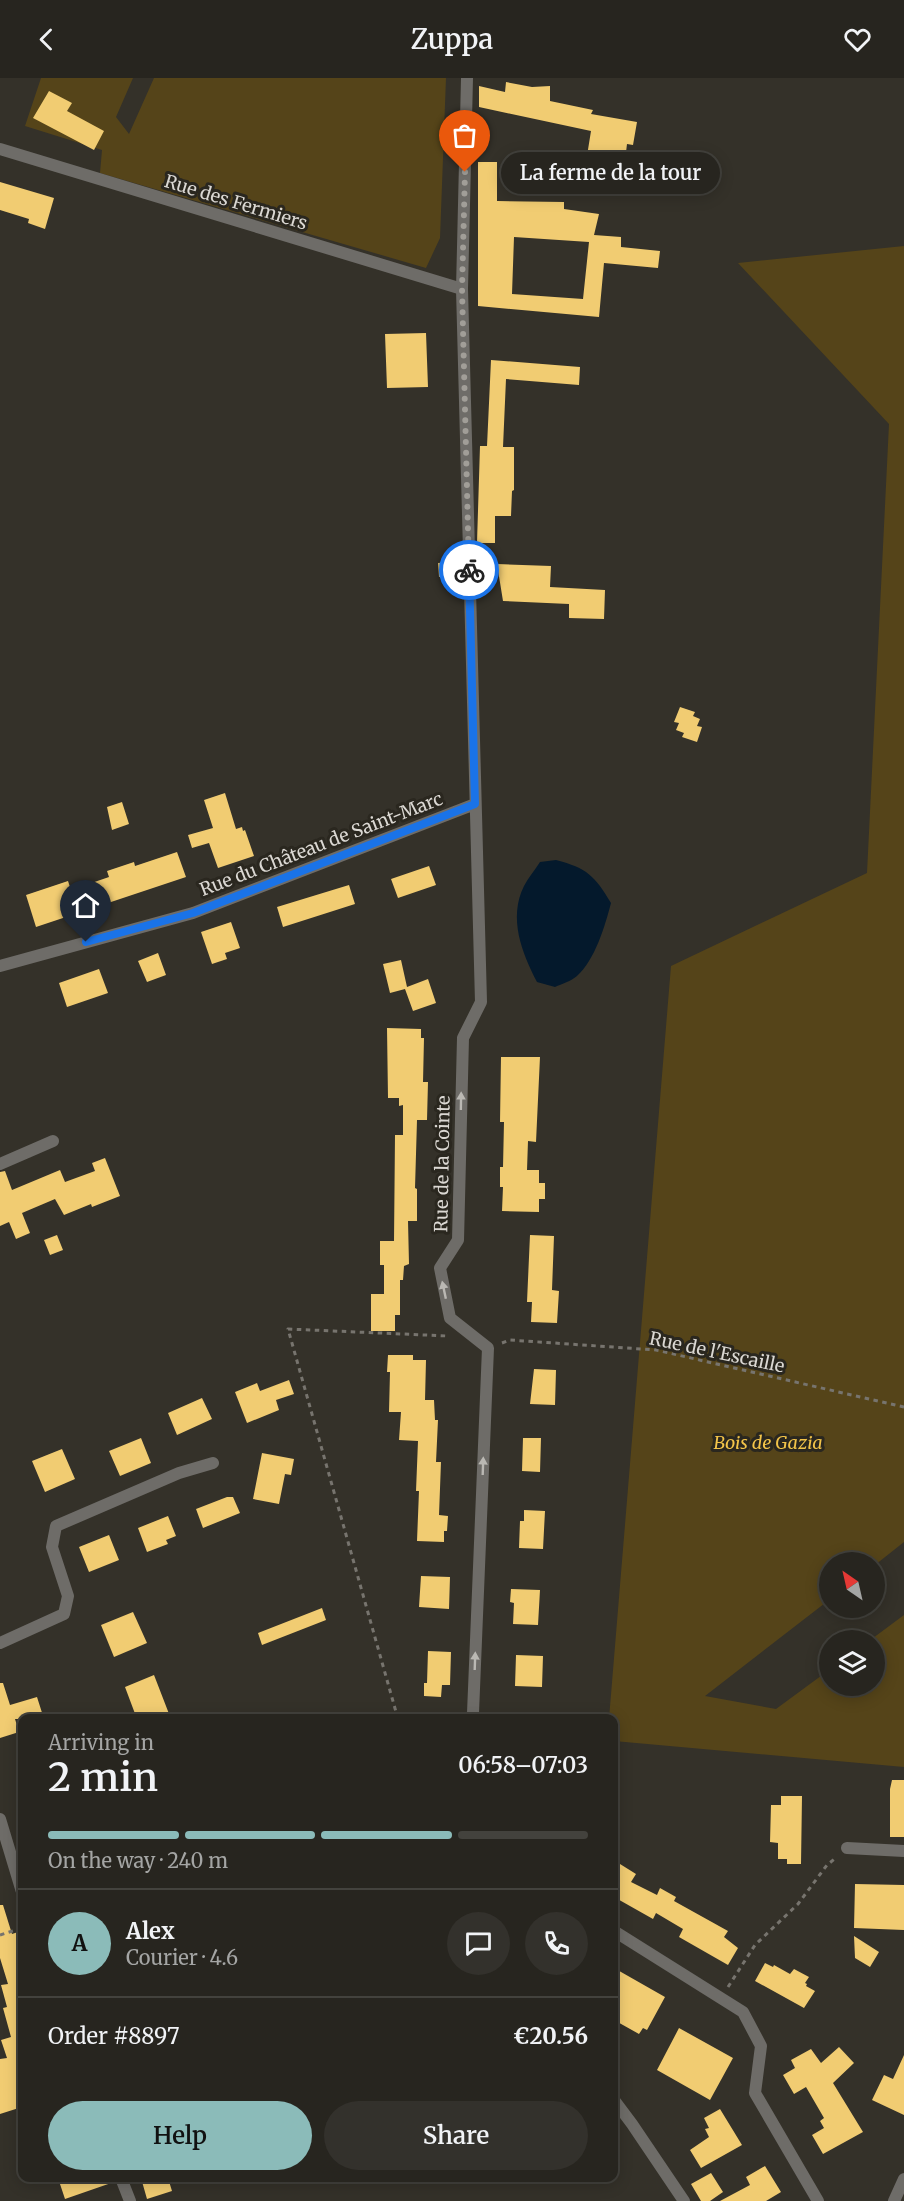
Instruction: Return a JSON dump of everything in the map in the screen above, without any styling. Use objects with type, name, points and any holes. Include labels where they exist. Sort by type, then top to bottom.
[{"type":"street","points":[[467,78],[462,289],[475,804]]},
{"type":"street","name":"Rue des Fermiers","points":[[0,149],[462,289]]},
{"type":"street","name":"Rue du Château de Saint-Marc","points":[[0,966],[193,913],[475,804]]},
{"type":"street","name":"Rue de la Cointe","points":[[475,804],[481,1002],[463,1038],[458,1240],[440,1268],[450,1318],[488,1348]]},
{"type":"street","points":[[0,1164],[53,1141]]},
{"type":"street","points":[[472,1714],[488,1348]]},
{"type":"street","points":[[0,1643],[64,1614],[68,1596],[52,1547],[56,1526],[180,1473],[213,1463]]},
{"type":"street","points":[[0,1819],[18,1879]]},
{"type":"street","points":[[846,1848],[904,1851]]},
{"type":"street","points":[[618,1934],[743,2013],[761,2046],[755,2093],[818,2201]]},
{"type":"street","points":[[618,2106],[684,2201]]},
{"type":"street","points":[[894,2201],[904,2179]]},
{"type":"street","points":[[123,2182],[130,2201]]},
{"type":"path","points":[[397,1714],[288,1329],[474,1337]]},
{"type":"path","name":"Rue de l'Escaille","points":[[488,1348],[510,1340],[656,1350],[904,1407]]},
{"type":"path","points":[[721,1998],[755,1945],[798,1904],[827,1865],[846,1848]]},
{"type":"path","points":[[0,1935],[18,1929]]},
{"type":"green space","points":[[41,78],[133,78],[116,117],[129,134],[154,78],[446,78],[440,238],[426,268],[100,173],[102,150],[25,126]]},
{"type":"green space","name":"Bois de Gazia","points":[[904,246],[904,1542],[885,1557],[885,1552],[819,1552],[819,1608],[705,1696],[776,1709],[819,1677],[819,1696],[885,1696],[884,1630],[904,1615],[904,1767],[618,1741],[618,1714],[609,1714],[671,966],[867,873],[889,424],[738,263]]},
{"type":"water","points":[[556,860],[575,866],[589,874],[611,903],[602,932],[589,961],[577,976],[555,987],[537,982],[531,971],[519,935],[517,910],[524,886],[540,862]]},
{"type":"building","points":[[506,82],[532,87],[550,86],[550,101],[593,110],[591,114],[637,122],[633,145],[627,144],[623,177],[606,174],[607,165],[586,162],[591,131],[479,107],[479,86],[505,92]]},
{"type":"building","points":[[49,91],[72,103],[67,111],[104,131],[94,150],[33,118]]},
{"type":"building","points":[[478,162],[497,162],[497,201],[564,202],[564,209],[599,214],[594,235],[621,237],[621,247],[660,251],[658,268],[604,263],[599,317],[478,306]],"holes":[[[514,237],[589,242],[583,299],[512,294]]]},
{"type":"building","points":[[0,182],[54,198],[45,229],[28,223],[29,219],[0,210]]},
{"type":"building","points":[[426,333],[428,387],[387,388],[385,334]]},
{"type":"building","points":[[491,360],[580,367],[579,385],[506,379],[503,447],[514,447],[514,490],[512,491],[511,516],[495,516],[495,543],[477,543],[480,446],[487,446]]},
{"type":"building","points":[[451,562],[452,576],[439,577],[438,563]]},
{"type":"building","points":[[497,564],[551,566],[550,587],[605,590],[604,619],[569,618],[569,604],[503,601]]},
{"type":"building","points":[[680,707],[695,712],[693,716],[700,719],[697,726],[702,727],[697,742],[682,737],[684,733],[676,730],[679,723],[674,722]]},
{"type":"building","points":[[225,793],[236,829],[242,827],[243,831],[245,830],[254,856],[218,868],[209,843],[192,848],[188,835],[213,828],[204,800]]},
{"type":"building","points":[[122,802],[129,824],[112,830],[107,807]]},
{"type":"building","points":[[177,852],[186,877],[36,927],[26,895],[68,881],[71,890],[109,877],[107,871],[134,862],[135,866]]},
{"type":"building","points":[[429,866],[436,885],[398,898],[391,879]]},
{"type":"building","points":[[349,885],[355,904],[283,927],[277,907]]},
{"type":"building","points":[[231,922],[240,948],[225,953],[227,959],[212,964],[201,932]]},
{"type":"building","points":[[158,953],[166,975],[147,982],[138,961]]},
{"type":"building","points":[[401,960],[407,987],[428,979],[436,1003],[413,1011],[405,989],[390,993],[383,964]]},
{"type":"building","points":[[99,969],[108,993],[67,1007],[59,983]]},
{"type":"building","points":[[387,1028],[421,1029],[421,1038],[424,1038],[423,1082],[428,1082],[427,1120],[417,1120],[415,1188],[417,1189],[417,1221],[408,1221],[409,1264],[404,1266],[403,1280],[400,1280],[400,1315],[395,1315],[395,1331],[371,1331],[371,1294],[384,1294],[384,1265],[380,1265],[380,1241],[394,1241],[395,1135],[403,1135],[403,1105],[399,1106],[399,1098],[388,1098]]},
{"type":"building","points":[[501,1057],[540,1057],[536,1142],[528,1141],[527,1170],[539,1170],[539,1183],[545,1183],[545,1199],[539,1199],[539,1212],[502,1211],[503,1187],[500,1187],[500,1167],[503,1167],[504,1122],[500,1122]]},
{"type":"building","points":[[105,1158],[120,1196],[64,1215],[55,1199],[22,1213],[30,1233],[16,1239],[9,1222],[0,1226],[0,1172],[5,1171],[12,1190],[60,1170],[65,1182],[95,1171],[92,1163]]},
{"type":"building","points":[[57,1235],[63,1250],[50,1255],[44,1240]]},
{"type":"building","points":[[530,1235],[554,1236],[552,1290],[559,1291],[557,1323],[531,1322],[532,1302],[527,1302]]},
{"type":"building","points":[[388,1355],[413,1355],[413,1360],[426,1360],[425,1400],[434,1400],[435,1420],[438,1420],[436,1462],[441,1462],[439,1515],[448,1516],[444,1542],[417,1541],[418,1441],[399,1440],[401,1412],[389,1412]]},
{"type":"building","points":[[534,1369],[556,1370],[555,1405],[530,1404]]},
{"type":"building","points":[[289,1380],[294,1394],[276,1400],[279,1410],[247,1423],[235,1392],[257,1383],[260,1391]]},
{"type":"building","points":[[202,1398],[212,1419],[177,1435],[168,1413]]},
{"type":"building","points":[[141,1438],[151,1463],[120,1476],[109,1451]]},
{"type":"building","points":[[523,1438],[541,1438],[540,1472],[522,1471]]},
{"type":"building","points":[[62,1449],[75,1479],[45,1492],[32,1461]]},
{"type":"building","points":[[262,1453],[294,1459],[291,1475],[285,1474],[279,1504],[253,1499]]},
{"type":"building","points":[[227,1497],[233,1497],[240,1513],[203,1528],[196,1509]]},
{"type":"building","points":[[524,1510],[545,1511],[543,1549],[519,1548],[520,1521],[524,1521]]},
{"type":"building","points":[[168,1516],[176,1536],[166,1540],[168,1544],[147,1552],[138,1528]]},
{"type":"building","points":[[109,1535],[119,1560],[89,1572],[79,1547]]},
{"type":"building","points":[[421,1576],[450,1577],[449,1609],[419,1607]]},
{"type":"building","points":[[511,1589],[540,1590],[538,1625],[513,1624],[514,1603],[510,1602]]},
{"type":"building","points":[[322,1608],[326,1620],[262,1645],[258,1633]]},
{"type":"building","points":[[133,1612],[147,1643],[114,1657],[101,1625]]},
{"type":"building","points":[[428,1651],[451,1652],[450,1685],[442,1685],[441,1697],[424,1696],[424,1683],[427,1683]]},
{"type":"building","points":[[516,1655],[543,1656],[542,1687],[515,1686]]},
{"type":"building","points":[[154,1675],[169,1714],[135,1714],[125,1687]]},
{"type":"building","points":[[0,1683],[3,1683],[10,1705],[37,1697],[42,1714],[18,1714],[18,1719],[15,1719],[18,1732],[0,1738]]},
{"type":"building","points":[[892,1780],[904,1780],[904,1837],[890,1837]]},
{"type":"building","points":[[781,1796],[802,1796],[801,1864],[787,1864],[787,1859],[778,1859],[778,1843],[770,1842],[771,1805],[781,1805]]},
{"type":"building","points":[[620,1864],[636,1874],[631,1882],[657,1895],[660,1888],[676,1897],[674,1901],[728,1931],[724,1937],[738,1948],[728,1965],[679,1937],[683,1929],[656,1913],[653,1919],[618,1899]]},
{"type":"building","points":[[855,1884],[904,1885],[904,1930],[854,1928]]},
{"type":"building","points":[[0,1905],[3,1905],[12,1934],[18,1932],[18,2108],[0,2114],[0,2059],[7,2058],[1,2040],[11,2037],[3,2008],[7,2007],[1,1985],[8,1984],[0,1958]]},
{"type":"building","points":[[854,1936],[879,1952],[870,1967],[855,1958]]},
{"type":"building","points":[[765,1963],[790,1974],[794,1969],[809,1977],[805,1983],[806,1986],[815,1991],[804,2008],[755,1981]]},
{"type":"building","points":[[618,1970],[665,1997],[647,2030],[643,2028],[639,2034],[618,2022]]},
{"type":"building","points":[[679,2028],[733,2058],[710,2100],[657,2070]]},
{"type":"building","points":[[839,2047],[854,2063],[833,2083],[863,2132],[823,2154],[812,2135],[824,2128],[820,2121],[824,2118],[806,2087],[794,2094],[783,2075],[795,2068],[791,2060],[811,2049],[821,2063]]},
{"type":"building","points":[[904,2055],[904,2115],[872,2100],[884,2075],[893,2079]]},
{"type":"building","points":[[720,2109],[742,2145],[701,2168],[690,2150],[709,2137],[705,2129],[709,2128],[704,2118]]},
{"type":"building","points":[[765,2166],[781,2192],[766,2201],[720,2201],[750,2185],[746,2177]]},
{"type":"building","points":[[711,2173],[723,2192],[710,2201],[701,2201],[691,2184]]},
{"type":"building","points":[[59,2182],[114,2182],[65,2199]]},
{"type":"building","points":[[142,2182],[169,2182],[172,2191],[147,2199]]},
{"type":"way so far","points":[[465,172],[462,289],[469,570]]},
{"type":"place","name":"La ferme de la tour","points":[[465,172]]},
{"type":"route","points":[[86,942],[193,913],[475,804],[469,570]]}]
